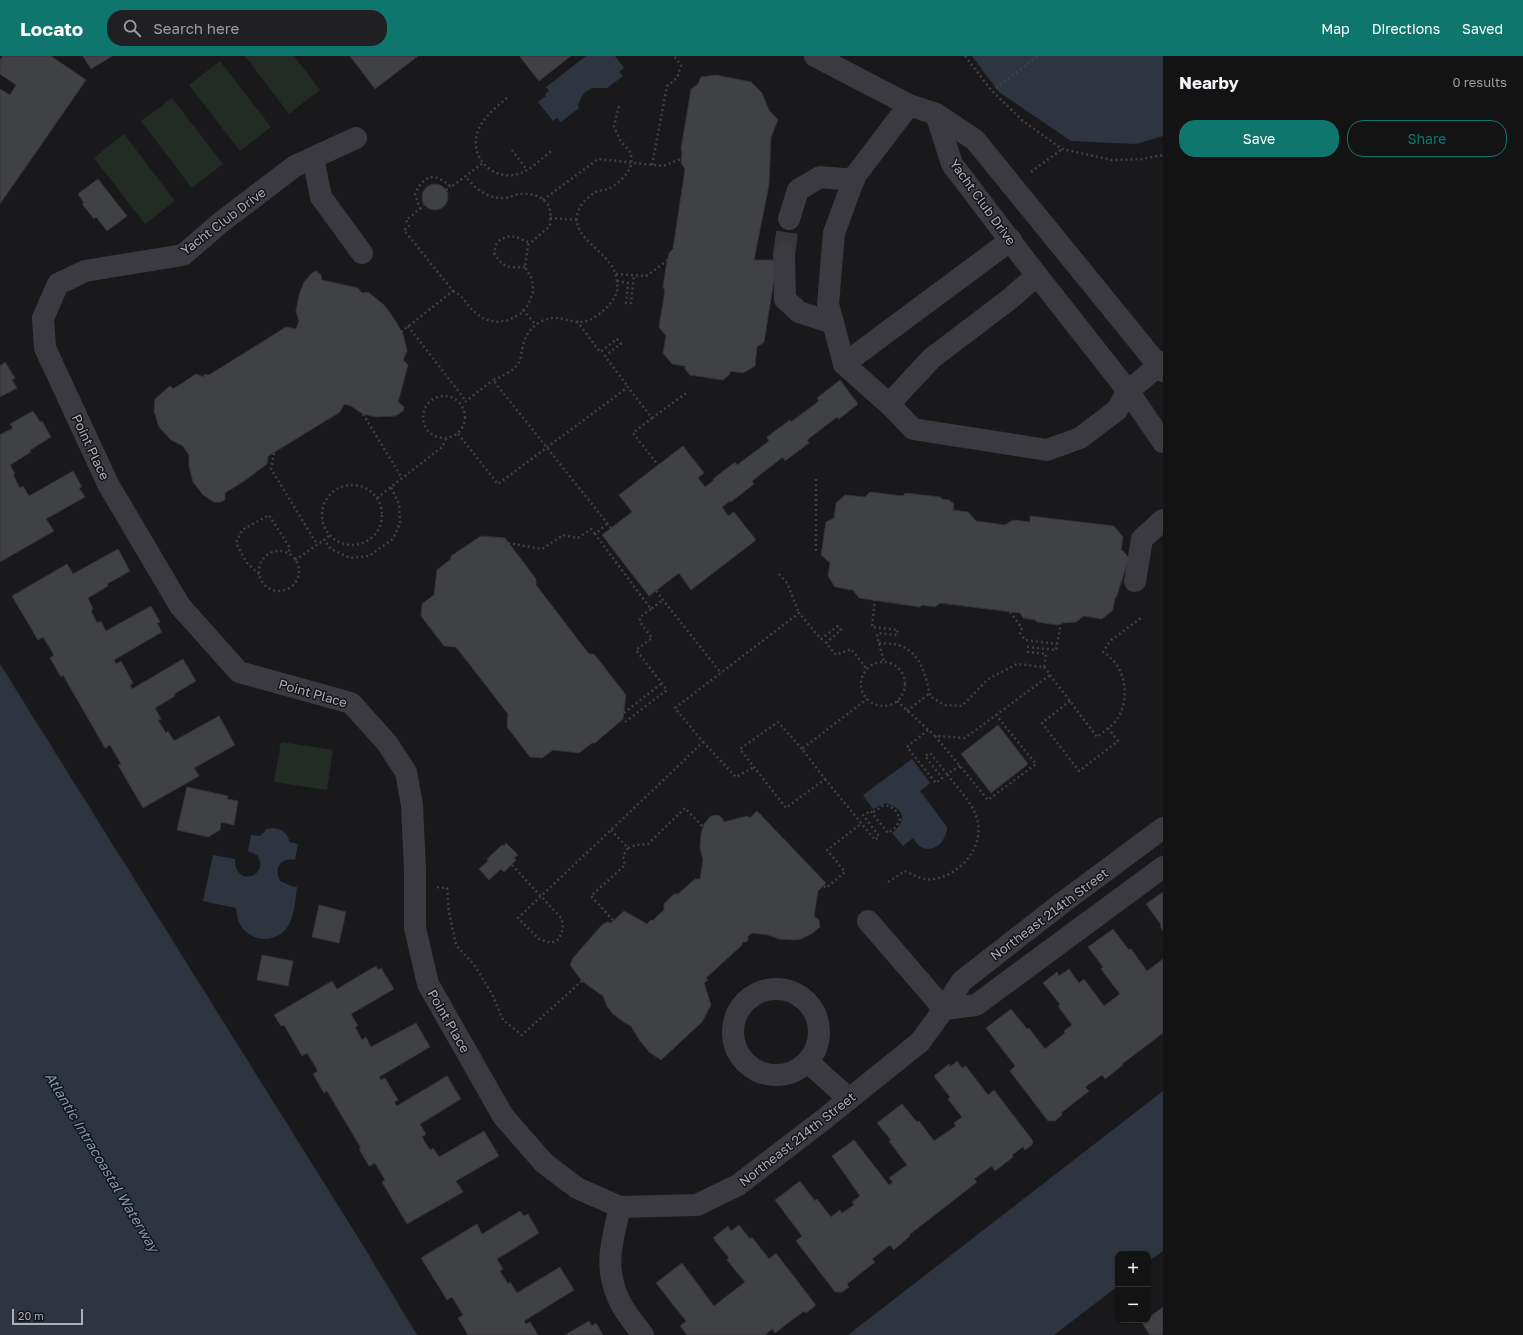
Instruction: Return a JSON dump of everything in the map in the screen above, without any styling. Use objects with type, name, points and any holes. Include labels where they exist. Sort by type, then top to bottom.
[{"type":"street","points":[[815,56],[909,104],[936,114],[975,140],[1162,366],[1128,391],[1118,410],[1080,438],[1047,450],[913,430],[889,404],[844,364],[828,304],[834,233],[854,180],[909,104]]},
{"type":"street","name":"Yacht Club Drive","points":[[936,114],[952,164],[1128,391],[1163,442]]},
{"type":"street","name":"Yacht Club Drive","points":[[58,284],[85,271],[183,255],[220,223],[295,166],[356,138]]},
{"type":"street","points":[[313,158],[321,196],[362,253]]},
{"type":"street","points":[[789,219],[798,190],[820,176],[854,180]]},
{"type":"street","points":[[844,364],[1011,240]]},
{"type":"street","points":[[784,254],[785,298],[799,312],[833,323]]},
{"type":"street","points":[[889,404],[932,358],[1010,298],[1037,275]]},
{"type":"street","name":"Point Place","points":[[58,284],[43,318],[45,348],[108,484],[180,606],[239,672],[351,703],[387,743],[406,772],[412,805],[415,928],[428,984],[503,1116],[544,1163],[577,1188],[620,1207]]},
{"type":"street","points":[[1135,581],[1142,539],[1163,520]]},
{"type":"street","name":"Northeast 214th Street","points":[[620,1207],[697,1205],[738,1185],[920,1042],[962,981],[1062,903],[1163,828]]},
{"type":"street","points":[[868,921],[944,1009],[976,1005],[1163,867]]},
{"type":"street","points":[[808,1062],[849,1099]]},
{"type":"street","points":[[620,1207],[609,1257],[610,1274],[620,1302],[643,1335]]},
{"type":"path","points":[[652,165],[667,86],[677,78],[682,65],[674,56]]},
{"type":"path","points":[[965,56],[992,91],[1023,120],[1062,149],[1112,160],[1142,159],[1163,155]]},
{"type":"path","points":[[996,88],[1038,56]]},
{"type":"path","points":[[507,98],[487,116],[480,127],[476,138],[476,150],[483,163],[494,172],[503,175],[516,175],[527,170],[553,150]]},
{"type":"path","points":[[462,404],[493,380],[500,378],[518,365],[521,357],[523,342],[528,332],[542,321],[558,317],[583,322],[609,306],[618,293],[616,274],[609,260],[584,238],[577,225],[578,212],[585,200],[596,192],[609,188],[622,179],[630,167],[631,153],[620,140],[614,126],[619,106]]},
{"type":"path","points":[[1031,172],[1062,149]]},
{"type":"path","points":[[512,150],[527,170]]},
{"type":"path","points":[[543,200],[598,159],[663,166],[682,159]]},
{"type":"path","points":[[446,190],[483,163]]},
{"type":"path","points":[[424,205],[406,220],[409,226],[404,230],[453,291],[461,296],[472,310],[484,319],[496,322],[509,320],[520,314],[528,305],[533,292],[532,279],[525,267],[528,245],[550,226],[550,210],[538,196],[528,194],[504,198],[491,196],[481,192],[465,176]]},
{"type":"path","points":[[420,209],[415,194],[420,184],[430,177],[442,178],[451,187]]},
{"type":"path","points":[[550,218],[578,220]]},
{"type":"path","points":[[525,267],[510,268],[499,262],[494,253],[497,242],[505,236],[516,237],[530,243]]},
{"type":"path","points":[[616,274],[646,276],[668,260]]},
{"type":"path","points":[[617,281],[628,283],[626,303],[631,303],[634,275]]},
{"type":"path","points":[[401,332],[453,291]]},
{"type":"path","points":[[523,310],[536,326]]},
{"type":"path","points":[[577,321],[600,352],[617,340],[621,344],[605,356],[652,418]]},
{"type":"path","points":[[408,326],[466,401]]},
{"type":"path","points":[[493,380],[611,528]]},
{"type":"path","points":[[458,434],[498,484],[628,387]]},
{"type":"path","points":[[658,465],[633,433],[688,392]]},
{"type":"path","points":[[449,396],[462,404],[466,416],[465,423],[458,434],[446,439],[432,435],[427,430],[422,416],[428,402],[434,398],[449,396]]},
{"type":"path","points":[[363,414],[402,478]]},
{"type":"path","points":[[377,498],[442,447],[446,439]]},
{"type":"path","points":[[274,453],[271,469],[317,544]]},
{"type":"path","points":[[816,479],[816,551]]},
{"type":"path","points":[[351,484],[362,486],[370,490],[377,498],[381,507],[382,517],[380,527],[374,535],[357,545],[347,545],[338,542],[330,536],[324,528],[321,518],[322,507],[326,498],[333,491],[342,486],[351,484]]},
{"type":"path","points":[[324,540],[331,549],[350,558],[369,556],[393,539],[400,523],[399,504],[391,487]]},
{"type":"path","points":[[259,574],[247,563],[236,543],[242,530],[269,515],[290,548],[288,553]]},
{"type":"path","points":[[595,534],[607,524]]},
{"type":"path","points":[[508,543],[542,549],[563,535],[578,538],[591,529],[651,609]]},
{"type":"path","points":[[295,560],[330,536]]},
{"type":"path","points":[[282,551],[288,553],[295,560],[299,569],[298,576],[295,582],[285,590],[271,590],[265,586],[261,580],[259,574],[261,562],[270,553],[282,551]]},
{"type":"path","points":[[779,574],[786,583],[800,613],[821,639],[838,626],[841,630],[826,642],[836,655],[851,649],[868,670]]},
{"type":"path","points":[[656,591],[721,673]]},
{"type":"path","points":[[625,722],[667,690],[636,650],[652,638],[640,622],[640,617],[663,600]]},
{"type":"path","points":[[875,600],[872,626],[898,630],[897,635],[878,633],[884,662]]},
{"type":"path","points":[[1010,612],[1022,628],[1020,633],[1025,640],[1057,644]]},
{"type":"path","points":[[754,767],[736,777],[703,742],[675,708],[800,613]]},
{"type":"path","points":[[1061,623],[1056,650],[1028,647],[1028,652],[1046,654],[1044,667],[1097,737],[1117,719],[1126,699],[1123,675],[1110,656],[1103,652],[1110,641],[1141,618]]},
{"type":"path","points":[[879,643],[898,645],[914,654],[923,668],[930,696],[944,704],[962,706],[988,679],[1017,664],[1044,667]]},
{"type":"path","points":[[884,662],[891,663],[897,667],[905,678],[906,686],[904,693],[897,702],[887,706],[880,706],[873,704],[867,699],[861,686],[862,678],[868,670],[877,663],[884,662]]},
{"type":"path","points":[[935,736],[965,738],[1050,675]]},
{"type":"path","points":[[624,713],[662,683]]},
{"type":"path","points":[[907,710],[930,693]]},
{"type":"path","points":[[802,749],[867,699]]},
{"type":"path","points":[[1070,701],[1042,723],[1079,771],[1118,741],[1108,728]]},
{"type":"path","points":[[897,702],[935,736],[988,800],[1036,764],[996,715]]},
{"type":"path","points":[[825,780],[786,808],[740,749],[778,722],[802,749],[825,780],[875,840],[879,836],[863,815],[870,811],[872,813],[884,805],[898,811],[900,820],[896,827],[888,833],[872,813]]},
{"type":"path","points":[[888,882],[905,871],[917,877],[933,880],[951,873],[967,861],[977,842],[978,824],[972,808],[947,774],[930,753],[925,756],[942,778],[936,783],[907,747],[928,730]]},
{"type":"path","points":[[512,865],[541,896],[562,919],[563,929],[559,939],[551,943],[539,939],[518,918],[541,896],[611,830],[703,742]]},
{"type":"path","points":[[947,774],[960,766]]},
{"type":"path","points":[[613,920],[592,896],[624,865],[623,856],[628,848],[636,845],[648,844],[686,808],[703,827]]},
{"type":"path","points":[[824,886],[826,888],[845,872],[827,850],[862,823]]},
{"type":"path","points":[[611,830],[628,848]]},
{"type":"path","points":[[415,883],[447,888],[449,912],[456,945],[475,966],[492,994],[503,1020],[522,1035],[582,982]]},
{"type":"shaded area","points":[[245,56],[294,56],[320,90],[289,114]]},
{"type":"shaded area","points":[[220,61],[271,127],[240,151],[189,85]]},
{"type":"shaded area","points":[[172,98],[223,164],[192,188],[141,121]]},
{"type":"shaded area","points":[[124,134],[175,201],[145,224],[94,158]]},
{"type":"shaded area","points":[[281,742],[333,750],[327,790],[274,782]]},
{"type":"water","points":[[586,56],[615,56],[624,68],[619,72],[623,76],[607,88],[592,88],[584,93],[578,104],[579,108],[561,122],[557,118],[553,121],[538,102],[546,96],[545,94],[549,91],[546,87]]},
{"type":"water","points":[[972,56],[1163,56],[1163,136],[1136,144],[1071,141],[999,92]]},
{"type":"water","name":"Atlantic Intracoastal Waterway","points":[[0,664],[364,1247],[417,1335],[0,1335]]},
{"type":"water","points":[[912,759],[930,783],[920,791],[947,827],[945,837],[939,844],[931,849],[921,847],[913,838],[903,846],[892,833],[900,824],[902,819],[902,815],[897,808],[886,803],[873,809],[863,795]]},
{"type":"water","points":[[272,828],[281,830],[285,833],[290,842],[298,844],[295,860],[285,860],[279,865],[278,868],[278,877],[280,881],[297,887],[293,912],[288,926],[277,936],[263,939],[249,934],[243,929],[238,921],[236,908],[203,901],[213,855],[235,859],[236,868],[240,874],[251,876],[256,874],[260,863],[257,855],[248,851],[251,835],[260,836],[267,829]]},
{"type":"water","points":[[1163,1091],[1163,1251],[1151,1260],[1151,1251],[1115,1251],[1115,1288],[1054,1335],[848,1335]]},
{"type":"building","points":[[3,56],[51,56],[86,80],[0,204],[0,89],[10,95],[16,85],[0,74],[0,60]]},
{"type":"building","points":[[83,56],[112,56],[91,69]]},
{"type":"building","points":[[350,56],[418,56],[375,89]]},
{"type":"building","points":[[571,56],[539,81],[520,57]]},
{"type":"building","points":[[716,75],[751,82],[762,93],[769,110],[778,120],[771,137],[769,185],[754,260],[772,260],[775,263],[775,274],[764,342],[757,347],[755,366],[743,373],[730,371],[730,374],[723,380],[690,375],[685,369],[685,366],[672,364],[663,353],[666,336],[659,327],[665,290],[663,287],[666,267],[669,253],[673,249],[685,169],[681,163],[681,149],[691,89],[698,84],[701,77]]},
{"type":"building","points":[[98,179],[127,216],[107,231],[96,217],[94,219],[82,204],[84,203],[78,194]]},
{"type":"building","points":[[435,184],[444,188],[448,197],[444,206],[435,210],[426,206],[422,197],[426,188]]},
{"type":"building","points":[[316,271],[321,275],[322,280],[358,288],[362,293],[368,292],[384,305],[395,320],[403,334],[407,351],[403,360],[408,365],[398,402],[404,407],[403,411],[395,416],[376,417],[363,414],[351,406],[344,404],[340,412],[268,456],[267,464],[225,493],[225,500],[214,502],[203,495],[193,482],[189,466],[189,455],[183,446],[171,440],[159,427],[154,411],[155,399],[170,386],[173,389],[196,374],[204,377],[204,374],[209,375],[286,327],[296,329],[299,321],[296,311],[299,295],[304,282],[312,273]]},
{"type":"building","points":[[5,362],[15,378],[12,380],[17,388],[0,397],[0,366]]},
{"type":"building","points":[[840,380],[858,404],[839,419],[837,417],[807,440],[809,443],[785,461],[783,457],[752,481],[754,484],[722,507],[728,516],[734,512],[756,540],[691,590],[679,573],[649,596],[602,535],[632,512],[619,495],[683,446],[704,473],[698,478],[705,487],[735,462],[737,465],[769,441],[767,437],[790,420],[791,422],[819,401],[817,398]]},
{"type":"building","points":[[33,411],[40,422],[42,421],[51,437],[10,465],[15,474],[13,475],[20,488],[23,486],[29,496],[73,471],[82,487],[79,488],[85,497],[46,519],[54,531],[0,562],[0,435],[13,428],[10,424]]},
{"type":"building","points":[[870,492],[903,496],[905,493],[940,497],[942,499],[949,500],[954,504],[953,510],[968,512],[976,521],[1005,525],[1013,520],[1030,522],[1030,516],[1114,526],[1123,537],[1121,550],[1129,558],[1116,598],[1115,597],[1113,610],[1102,619],[1084,616],[1076,622],[1061,623],[1058,625],[1023,618],[1020,613],[940,603],[935,607],[922,605],[920,607],[859,598],[853,590],[835,587],[828,576],[830,563],[821,555],[826,522],[834,518],[836,503],[845,495],[865,497]]},
{"type":"building","points":[[481,536],[505,538],[536,579],[536,585],[589,654],[594,654],[626,695],[623,719],[595,743],[592,743],[579,753],[553,750],[542,758],[530,757],[507,727],[508,714],[456,647],[444,646],[421,616],[422,604],[434,595],[437,570],[451,559],[451,556]]},
{"type":"building","points":[[118,549],[130,571],[107,584],[108,586],[88,598],[93,609],[91,611],[97,623],[101,621],[106,631],[151,606],[160,622],[157,623],[162,632],[114,660],[116,664],[121,661],[133,683],[130,685],[132,689],[183,659],[196,681],[174,694],[175,696],[155,708],[161,719],[158,720],[166,733],[168,731],[174,741],[219,716],[235,745],[194,768],[199,776],[143,808],[118,765],[121,764],[110,745],[105,748],[63,675],[61,677],[50,658],[54,655],[43,637],[38,640],[12,596],[67,564],[73,574]]},
{"type":"building","points":[[998,725],[1028,764],[991,793],[961,754]]},
{"type":"building","points":[[187,787],[228,796],[227,799],[238,801],[234,825],[221,822],[220,830],[208,837],[177,830]]},
{"type":"building","points":[[757,811],[826,883],[818,891],[814,916],[819,920],[820,927],[813,933],[801,939],[795,940],[779,939],[768,935],[752,933],[748,936],[748,940],[746,942],[742,942],[742,945],[706,978],[708,980],[704,983],[711,1005],[702,1022],[661,1060],[649,1052],[631,1026],[613,1014],[607,1006],[603,996],[582,981],[570,965],[573,958],[602,925],[607,922],[611,923],[624,911],[647,924],[664,910],[664,904],[674,894],[678,894],[695,879],[700,879],[703,860],[700,848],[701,834],[704,824],[711,816],[718,815],[724,822],[747,816],[750,818]]},
{"type":"building","points":[[506,843],[518,855],[514,858],[516,860],[504,872],[501,869],[489,880],[479,869],[488,861],[487,859]]},
{"type":"building","points":[[1163,892],[1163,931],[1160,926],[1161,925],[1146,904]]},
{"type":"building","points":[[319,905],[346,912],[339,943],[312,937]]},
{"type":"building","points":[[1113,929],[1129,950],[1131,949],[1147,971],[1163,959],[1163,1033],[1105,1079],[1102,1075],[1085,1087],[1089,1091],[1061,1113],[1062,1115],[1055,1121],[1048,1121],[1010,1071],[1015,1066],[986,1028],[1011,1009],[1027,1029],[1029,1028],[1045,1049],[1065,1033],[1064,1031],[1072,1025],[1058,1006],[1060,1004],[1043,983],[1057,972],[1059,976],[1069,969],[1079,983],[1084,979],[1104,1006],[1120,994],[1101,969],[1103,967],[1088,947]]},
{"type":"building","points":[[262,955],[293,961],[288,986],[257,980]]},
{"type":"building","points":[[376,966],[378,970],[381,968],[394,989],[351,1014],[358,1026],[355,1027],[362,1040],[366,1037],[371,1047],[416,1023],[430,1047],[379,1077],[381,1080],[385,1078],[398,1100],[394,1102],[397,1106],[447,1076],[461,1099],[420,1124],[426,1134],[422,1137],[430,1150],[433,1148],[439,1157],[484,1131],[499,1156],[456,1181],[463,1192],[407,1224],[382,1182],[385,1180],[375,1163],[369,1166],[359,1149],[361,1148],[327,1091],[324,1093],[313,1074],[318,1071],[307,1053],[302,1056],[284,1025],[281,1026],[274,1015],[332,981],[337,989]]},
{"type":"building","points":[[957,1061],[962,1068],[966,1066],[988,1095],[994,1090],[1033,1141],[1032,1145],[1025,1150],[1023,1147],[995,1171],[992,1166],[974,1179],[977,1182],[909,1235],[910,1236],[894,1250],[890,1245],[872,1259],[875,1262],[847,1284],[849,1287],[842,1292],[835,1292],[796,1241],[802,1236],[775,1200],[800,1181],[815,1201],[817,1199],[831,1217],[840,1210],[842,1213],[854,1205],[852,1202],[860,1196],[832,1156],[854,1140],[889,1185],[893,1182],[889,1178],[907,1165],[889,1141],[891,1140],[877,1123],[902,1104],[917,1122],[919,1121],[934,1141],[956,1126],[954,1123],[962,1117],[948,1099],[950,1097],[934,1076],[949,1064],[950,1067]]},
{"type":"building","points":[[520,1211],[524,1216],[528,1214],[539,1233],[497,1259],[503,1269],[500,1271],[508,1284],[510,1282],[517,1293],[560,1267],[574,1290],[524,1321],[526,1324],[530,1322],[538,1335],[468,1335],[458,1318],[463,1315],[452,1297],[447,1300],[421,1258],[477,1224],[482,1234]]},
{"type":"building","points":[[739,1225],[750,1239],[752,1237],[769,1259],[776,1253],[815,1306],[806,1313],[804,1311],[775,1333],[772,1329],[765,1335],[687,1335],[680,1326],[686,1321],[656,1283],[682,1263],[714,1306],[745,1282],[727,1260],[729,1258],[713,1238],[728,1226],[731,1231]]},
{"type":"building","points":[[1163,1307],[1163,1335],[1150,1335],[1142,1323],[1151,1323],[1151,1316]]},
{"type":"building","points":[[589,1321],[592,1326],[596,1323],[603,1335],[565,1335]]},
{"type":"tunnel","points":[[784,254],[789,219]]}]
